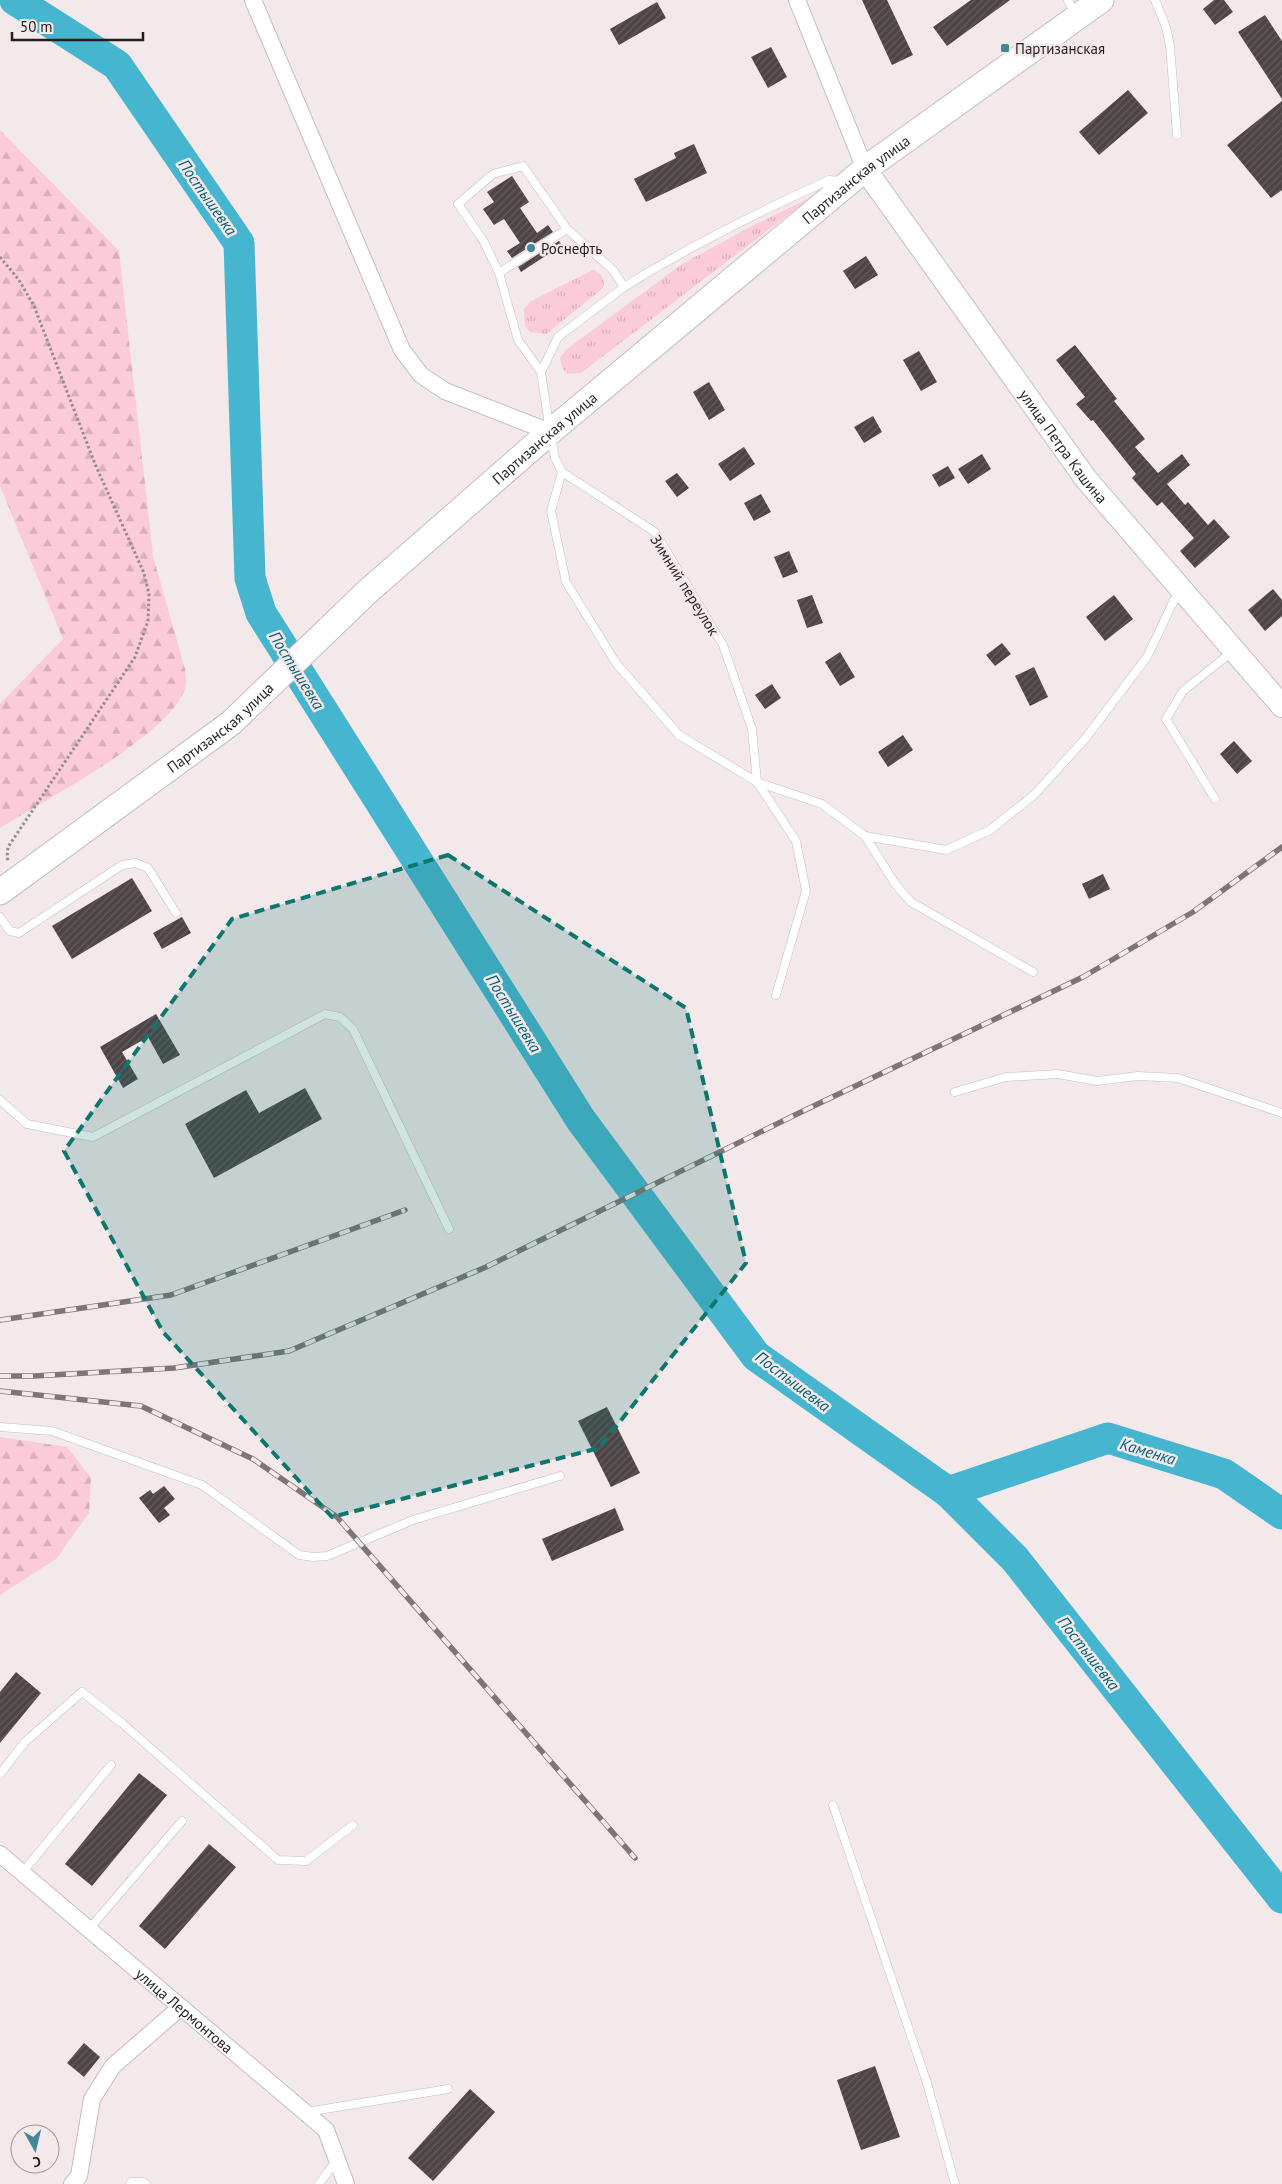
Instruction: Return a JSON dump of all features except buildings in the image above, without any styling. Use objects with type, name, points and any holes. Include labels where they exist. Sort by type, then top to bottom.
[{"type":"main road","name":"Партизанская улица","points":[[8,886],[231,723],[367,592],[550,432],[858,176],[1072,8],[1101,0]]},
{"type":"main road","name":"улица Петра Кашина","points":[[858,176],[1086,479],[1282,706]]},
{"type":"street","points":[[253,0],[402,350],[420,375],[445,391],[550,432]]},
{"type":"street","points":[[797,0],[858,176]]},
{"type":"street","name":"улица Лермонтова","points":[[0,1854],[326,2130],[346,2184]]},
{"type":"street","points":[[72,2184],[79,2176],[92,2099],[113,2066],[181,2007]]},
{"type":"lane","points":[[1155,0],[1166,27],[1170,46],[1176,135]]},
{"type":"lane","points":[[624,286],[613,270],[566,228],[523,166],[494,174],[458,204],[483,240],[499,273],[518,340],[541,372],[555,458],[562,472],[551,511],[566,582],[616,663],[679,735],[757,782],[822,804],[865,836],[896,885],[911,902],[1032,972]]},
{"type":"lane","points":[[541,372],[558,337],[624,286],[673,256],[756,212],[829,180],[858,176]]},
{"type":"lane","points":[[499,273],[566,228]]},
{"type":"lane","name":"Зимний переулок","points":[[562,472],[655,532],[723,646],[752,728],[757,782]]},
{"type":"lane","points":[[865,836],[946,850],[990,830],[1027,801],[1085,739],[1147,657],[1180,588]]},
{"type":"lane","points":[[1215,799],[1166,719],[1184,690],[1234,650]]},
{"type":"lane","points":[[757,782],[796,841],[806,892],[776,995]]},
{"type":"lane","points":[[0,917],[10,931],[19,933],[122,866],[136,863],[148,868],[176,913]]},
{"type":"lane","points":[[0,1100],[27,1124],[93,1137],[325,1014],[340,1017],[353,1029],[449,1229]]},
{"type":"lane","points":[[955,1092],[1006,1076],[1058,1074],[1097,1081],[1138,1076],[1178,1078],[1282,1113]]},
{"type":"lane","points":[[0,1427],[52,1431],[202,1485],[299,1555],[312,1557],[327,1556],[413,1520],[560,1476]]},
{"type":"lane","points":[[0,1774],[26,1742],[82,1692],[123,1724],[278,1860],[306,1861],[353,1825]]},
{"type":"lane","points":[[22,1873],[111,1765]]},
{"type":"lane","points":[[833,1806],[927,2083],[955,2184]]},
{"type":"lane","points":[[89,1929],[182,1821]]},
{"type":"lane","points":[[305,2112],[448,2089]]},
{"type":"lane","points":[[319,2184],[338,2159]]},
{"type":"lane","points":[[130,2184],[131,2182],[143,2182],[146,2184]]},
{"type":"path","points":[[0,256],[19,280],[34,306],[95,464],[144,573],[149,594],[148,621],[135,657],[8,847],[8,886]]},
{"type":"highlighted area","points":[[448,855],[686,1008],[746,1263],[599,1448],[332,1517],[163,1332],[64,1151],[232,919]]},
{"type":"green space","points":[[0,130],[119,251],[153,556],[185,669],[186,681],[185,688],[175,706],[156,726],[132,746],[103,766],[0,828],[0,704],[63,639],[0,486]]},
{"type":"green space","points":[[810,198],[581,373],[567,374],[562,367],[560,358],[567,349],[682,264],[750,227]]},
{"type":"green space","points":[[593,270],[603,278],[604,286],[602,289],[546,334],[530,332],[525,326],[524,309],[531,301]]},
{"type":"green space","points":[[0,1437],[67,1447],[91,1478],[89,1513],[56,1559],[0,1595]]},
{"type":"waterway","name":"Постышевка","points":[[15,0],[117,65],[239,243],[250,578],[261,613],[581,1120],[756,1356],[948,1492],[1015,1559],[1282,1898]]},
{"type":"waterway","name":"Каменка","points":[[948,1492],[1108,1438],[1224,1474],[1282,1514]]},
{"type":"railway","points":[[0,1376],[34,1376],[174,1368],[289,1351],[486,1267],[799,1113],[1083,977],[1193,912],[1282,847]]},
{"type":"railway","points":[[0,1320],[171,1295],[405,1210]]},
{"type":"railway","points":[[0,1391],[141,1406],[253,1459],[337,1517],[635,1858]]},
{"type":"place","name":"Партизанская","points":[[1005,48]]},
{"type":"place","name":"Роснефть","points":[[531,248]]}]
